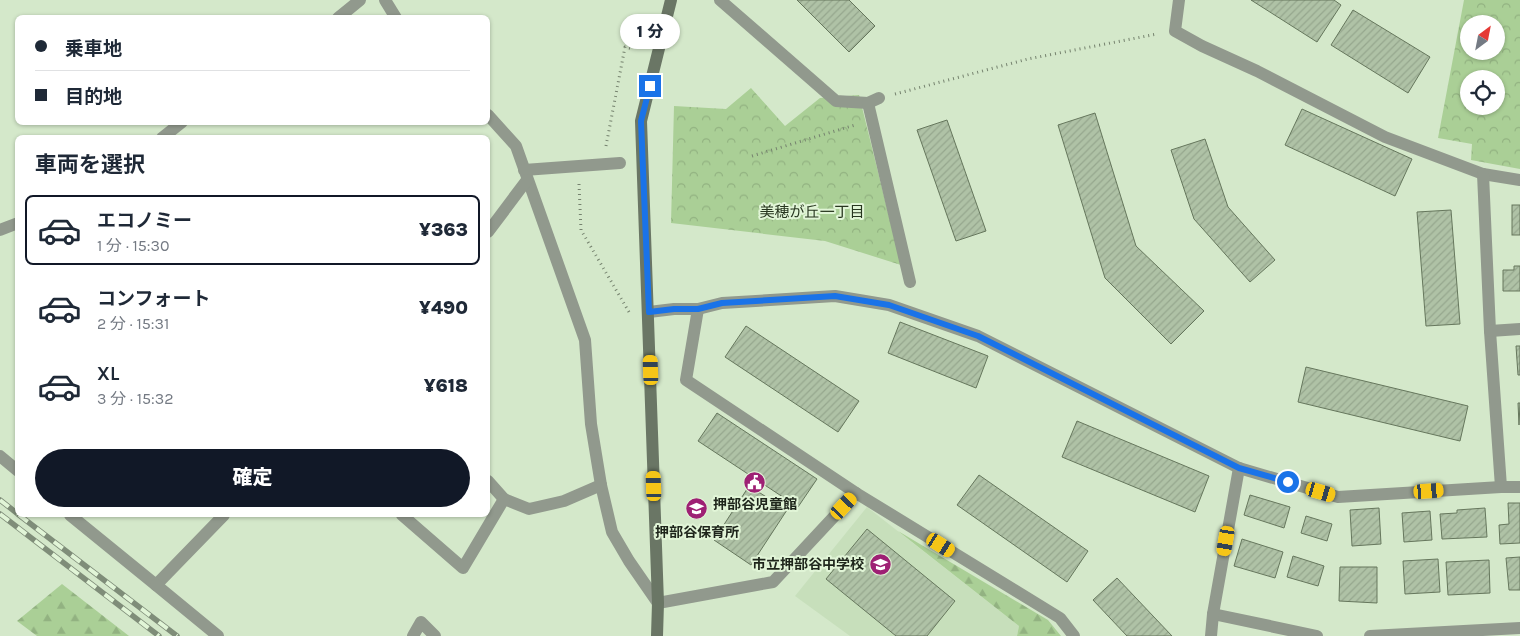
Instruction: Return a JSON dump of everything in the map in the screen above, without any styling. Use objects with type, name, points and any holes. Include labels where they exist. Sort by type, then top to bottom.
[{"type":"street","points":[[342,15],[360,0]]},
{"type":"street","points":[[385,0],[394,15]]},
{"type":"street","points":[[657,636],[658,603],[649,312],[641,121],[670,0]]},
{"type":"street","points":[[720,0],[836,102],[874,101],[872,120],[910,282]]},
{"type":"street","points":[[1179,0],[1175,31],[1202,46],[1257,71],[1385,137],[1483,174],[1520,180]]},
{"type":"street","points":[[490,117],[516,146],[585,340],[591,424],[601,485],[612,532],[629,561],[658,603]]},
{"type":"street","points":[[166,135],[178,125]]},
{"type":"street","points":[[490,229],[526,175],[579,166],[620,163]]},
{"type":"street","points":[[1483,174],[1490,331],[1502,487]]},
{"type":"street","points":[[0,230],[15,224]]},
{"type":"street","points":[[649,312],[698,309],[722,303],[835,296],[889,305],[978,336],[1239,468],[1338,497],[1520,487]]},
{"type":"street","points":[[698,309],[686,380],[856,493],[1060,618],[1074,636]]},
{"type":"street","points":[[1490,331],[1520,329]]},
{"type":"street","points":[[0,456],[15,468]]},
{"type":"street","points":[[1211,636],[1213,614],[1239,468]]},
{"type":"street","points":[[490,483],[504,499],[530,509],[564,501],[601,485]]},
{"type":"street","points":[[658,603],[773,582],[856,493]]},
{"type":"street","points":[[404,517],[463,568],[504,499]]},
{"type":"street","points":[[72,517],[218,636]]},
{"type":"street","points":[[156,585],[222,517]]},
{"type":"street","points":[[1213,614],[1317,636]]},
{"type":"street","points":[[413,636],[421,622],[435,636]]},
{"type":"street","points":[[1370,636],[1520,628]]},
{"type":"path","points":[[874,101],[1028,59],[1175,31]]},
{"type":"path","points":[[603,164],[625,47],[632,49]]},
{"type":"path","points":[[752,156],[872,120]]},
{"type":"path","points":[[579,166],[581,230],[633,319]]},
{"type":"shaded area","name":"市立押部谷中学校","points":[[867,507],[1019,626],[1017,636],[850,636],[795,596]]},
{"type":"green space","points":[[1464,0],[1520,0],[1520,169],[1471,160],[1472,144],[1438,138],[1460,21],[1460,60],[1505,60],[1505,15],[1461,15]]},
{"type":"green space","points":[[751,88],[785,126],[820,98],[859,95],[901,265],[825,241],[671,223],[674,106],[726,109]]},
{"type":"green space","points":[[898,531],[1048,620],[1061,636],[1017,636],[1019,626]]},
{"type":"green space","points":[[62,584],[129,636],[37,636],[17,621]]},
{"type":"building","points":[[797,0],[849,0],[875,26],[849,52]]},
{"type":"building","points":[[1251,0],[1334,0],[1341,5],[1317,42]]},
{"type":"building","points":[[1353,10],[1430,57],[1408,93],[1331,45]]},
{"type":"building","points":[[1302,109],[1412,159],[1395,196],[1285,145]]},
{"type":"building","points":[[1095,113],[1136,246],[1204,311],[1171,344],[1105,278],[1058,125]]},
{"type":"building","points":[[947,120],[986,231],[956,241],[917,130]]},
{"type":"building","points":[[1205,139],[1228,207],[1275,260],[1250,282],[1194,219],[1171,150]]},
{"type":"building","points":[[1512,205],[1520,205],[1520,235],[1512,235]]},
{"type":"building","points":[[1451,210],[1460,324],[1426,326],[1417,212]]},
{"type":"building","points":[[1514,266],[1520,266],[1520,291],[1503,291],[1503,270],[1514,270]]},
{"type":"building","points":[[900,322],[988,356],[976,388],[888,353]]},
{"type":"building","points":[[746,326],[859,401],[838,432],[725,357]]},
{"type":"building","points":[[1516,346],[1520,346],[1520,375],[1518,375]]},
{"type":"building","points":[[1306,367],[1468,406],[1460,441],[1298,402]]},
{"type":"building","points":[[1518,403],[1520,403],[1519,425]]},
{"type":"building","points":[[717,413],[817,479],[798,507],[698,441]]},
{"type":"building","points":[[1077,421],[1209,476],[1195,512],[1062,457]]},
{"type":"building","points":[[979,475],[1088,551],[1067,582],[957,505]]},
{"type":"building","points":[[749,486],[787,510],[751,565],[714,540]]},
{"type":"building","points":[[1250,495],[1290,507],[1284,528],[1244,515]]},
{"type":"building","points":[[1508,503],[1520,503],[1520,543],[1500,544],[1499,525],[1509,524]]},
{"type":"building","points":[[1379,508],[1381,544],[1352,546],[1350,510]]},
{"type":"building","points":[[1485,508],[1487,537],[1442,539],[1440,514],[1457,513],[1457,510]]},
{"type":"building","points":[[1430,511],[1432,540],[1404,542],[1402,513]]},
{"type":"building","points":[[1306,516],[1332,524],[1327,541],[1301,533]]},
{"type":"building","points":[[867,529],[955,601],[927,636],[896,636],[826,579]]},
{"type":"building","points":[[1242,539],[1283,552],[1275,578],[1234,566]]},
{"type":"building","points":[[1293,556],[1324,566],[1318,586],[1287,577]]},
{"type":"building","points":[[1520,557],[1520,590],[1509,590],[1506,558]]},
{"type":"building","points":[[1438,559],[1440,592],[1405,594],[1403,561]]},
{"type":"building","points":[[1489,560],[1490,593],[1448,595],[1446,562]]},
{"type":"building","points":[[1340,567],[1377,567],[1377,603],[1339,601]]},
{"type":"building","points":[[1117,578],[1172,636],[1127,636],[1093,600]]},
{"type":"railway","points":[[0,500],[15,512]]},
{"type":"railway","points":[[0,514],[159,636]]},
{"type":"railway","points":[[22,517],[177,636]]},
{"type":"place","name":"押部谷児童館","points":[[755,482]]},
{"type":"place","name":"押部谷保育所","points":[[697,509]]},
{"type":"place","name":"市立押部谷中学校","points":[[880,564]]},
{"type":"district","name":"美穂が丘一丁目","points":[[812,212]]},
{"type":"route","points":[[650,86],[641,121],[649,312],[698,309],[722,303],[835,296],[889,305],[978,336],[1239,468],[1288,482]]}]
